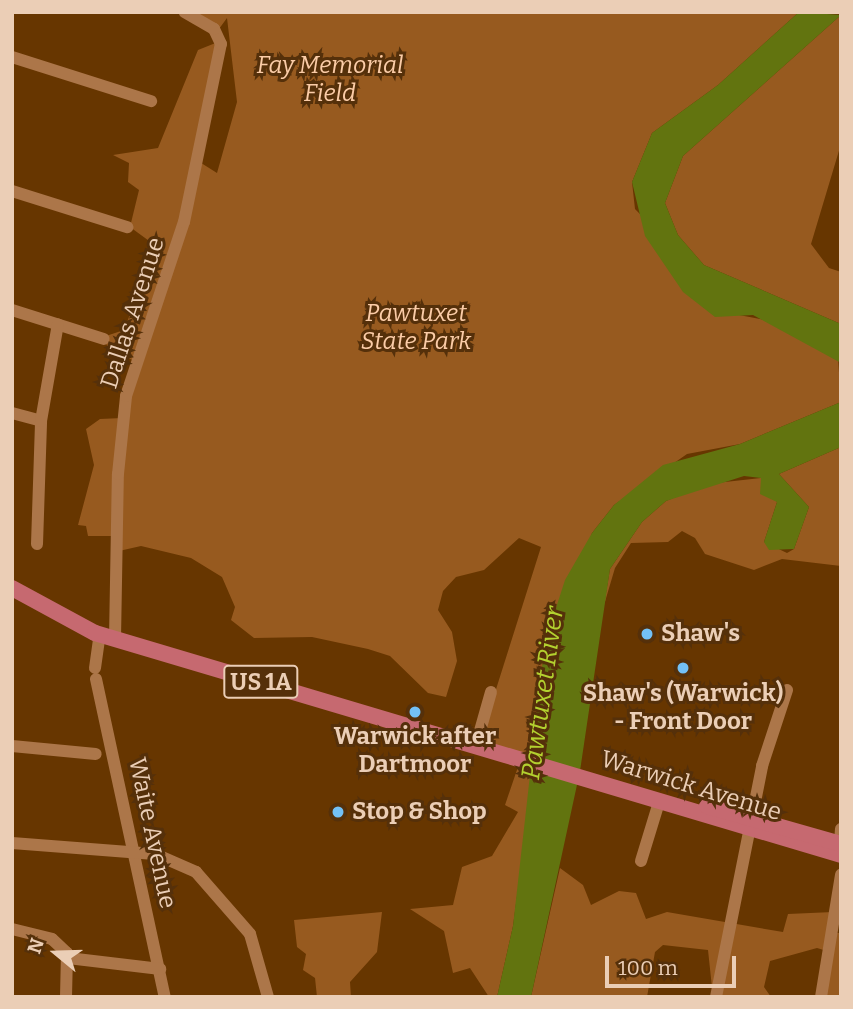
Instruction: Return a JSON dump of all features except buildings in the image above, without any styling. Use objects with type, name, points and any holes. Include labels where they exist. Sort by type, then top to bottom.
[{"type":"main road","name":"US 1A","points":[[12,588],[107,636],[582,776]]},
{"type":"main road","name":"Warwick Avenue","points":[[582,776],[752,823],[841,855]]},
{"type":"main road","name":"Warwick Avenue","points":[[582,776],[659,802],[840,844]]},
{"type":"street","name":"Dallas Avenue","points":[[107,636],[126,396],[184,222],[221,44],[214,30],[190,14]]},
{"type":"street","points":[[12,57],[151,101]]},
{"type":"street","points":[[12,191],[127,227]]},
{"type":"street","points":[[12,310],[104,339]]},
{"type":"street","points":[[37,544],[41,421],[58,324]]},
{"type":"street","points":[[12,413],[41,421]]},
{"type":"street","name":"Waite Avenue","points":[[107,636],[95,673],[137,855],[165,997]]},
{"type":"street","points":[[716,997],[752,823],[787,690]]},
{"type":"street","points":[[476,745],[491,692]]},
{"type":"street","points":[[12,746],[96,754]]},
{"type":"street","points":[[641,861],[659,802]]},
{"type":"street","points":[[840,844],[841,829]]},
{"type":"street","points":[[12,843],[175,860],[222,899],[252,938],[268,997]]},
{"type":"street","points":[[821,997],[841,875]]},
{"type":"street","points":[[12,929],[52,939],[68,958],[66,997]]},
{"type":"street","points":[[68,958],[160,969]]},
{"type":"green space","name":"Pawtuxet State Park","points":[[186,12],[799,12],[718,85],[652,133],[632,182],[635,209],[739,315],[771,321],[838,358],[841,402],[740,444],[687,454],[614,505],[592,533],[539,685],[539,732],[513,926],[497,997],[489,997],[470,968],[453,973],[444,931],[410,909],[453,905],[462,867],[492,856],[518,812],[505,805],[521,758],[479,743],[541,547],[519,538],[484,570],[456,577],[443,591],[438,610],[452,632],[457,661],[446,697],[428,693],[390,656],[368,649],[312,637],[254,638],[231,620],[235,607],[222,577],[191,558],[141,546],[119,551],[116,536],[88,536],[86,526],[78,525],[94,465],[86,429],[100,419],[122,418],[135,361],[109,350],[103,337],[124,330],[156,246],[130,227],[139,190],[128,182],[129,163],[113,155],[158,148],[198,50],[218,42],[198,161],[217,173],[237,102],[227,18],[216,33]]},
{"type":"green space","points":[[841,15],[841,144],[811,244],[829,268],[841,272],[841,324],[704,265],[678,235],[665,203],[683,156]]},
{"type":"green space","points":[[841,447],[841,566],[782,559],[754,570],[705,554],[695,538],[682,531],[668,542],[631,543],[615,568],[604,605],[610,569],[642,522],[666,501],[707,484],[761,478],[777,502],[764,542],[787,553],[794,549],[809,507],[779,474]]},
{"type":"green space","points":[[560,868],[583,885],[591,905],[619,891],[636,893],[646,919],[667,912],[783,932],[788,914],[833,912],[832,933],[841,933],[841,997],[820,997],[827,951],[817,948],[770,961],[764,987],[771,997],[713,997],[708,950],[663,945],[655,952],[647,997],[531,997]]},
{"type":"green space","points":[[382,912],[377,952],[350,982],[351,997],[317,997],[315,978],[303,970],[306,954],[297,947],[294,920]]},
{"type":"water","points":[[799,12],[841,15],[683,156],[665,203],[678,235],[704,265],[841,324],[841,363],[753,315],[715,317],[683,292],[645,236],[632,182],[652,133],[718,85]]},
{"type":"water","name":"Pawtuxet River","points":[[841,402],[841,447],[779,474],[809,507],[794,549],[769,550],[764,542],[777,502],[760,494],[761,478],[744,476],[666,501],[642,522],[610,569],[580,771],[531,997],[497,997],[513,926],[545,642],[565,580],[592,533],[614,505],[663,465],[740,444]]},
{"type":"place","name":"Shaw's","points":[[647,634]]},
{"type":"place","name":"Shaw's (Warwick) - Front Door","points":[[683,668]]},
{"type":"place","name":"Warwick after Dartmoor","points":[[415,712]]},
{"type":"place","name":"Stop & Shop","points":[[338,812]]},
{"type":"park label","name":"Fay Memorial Field","points":[[330,80]]}]
